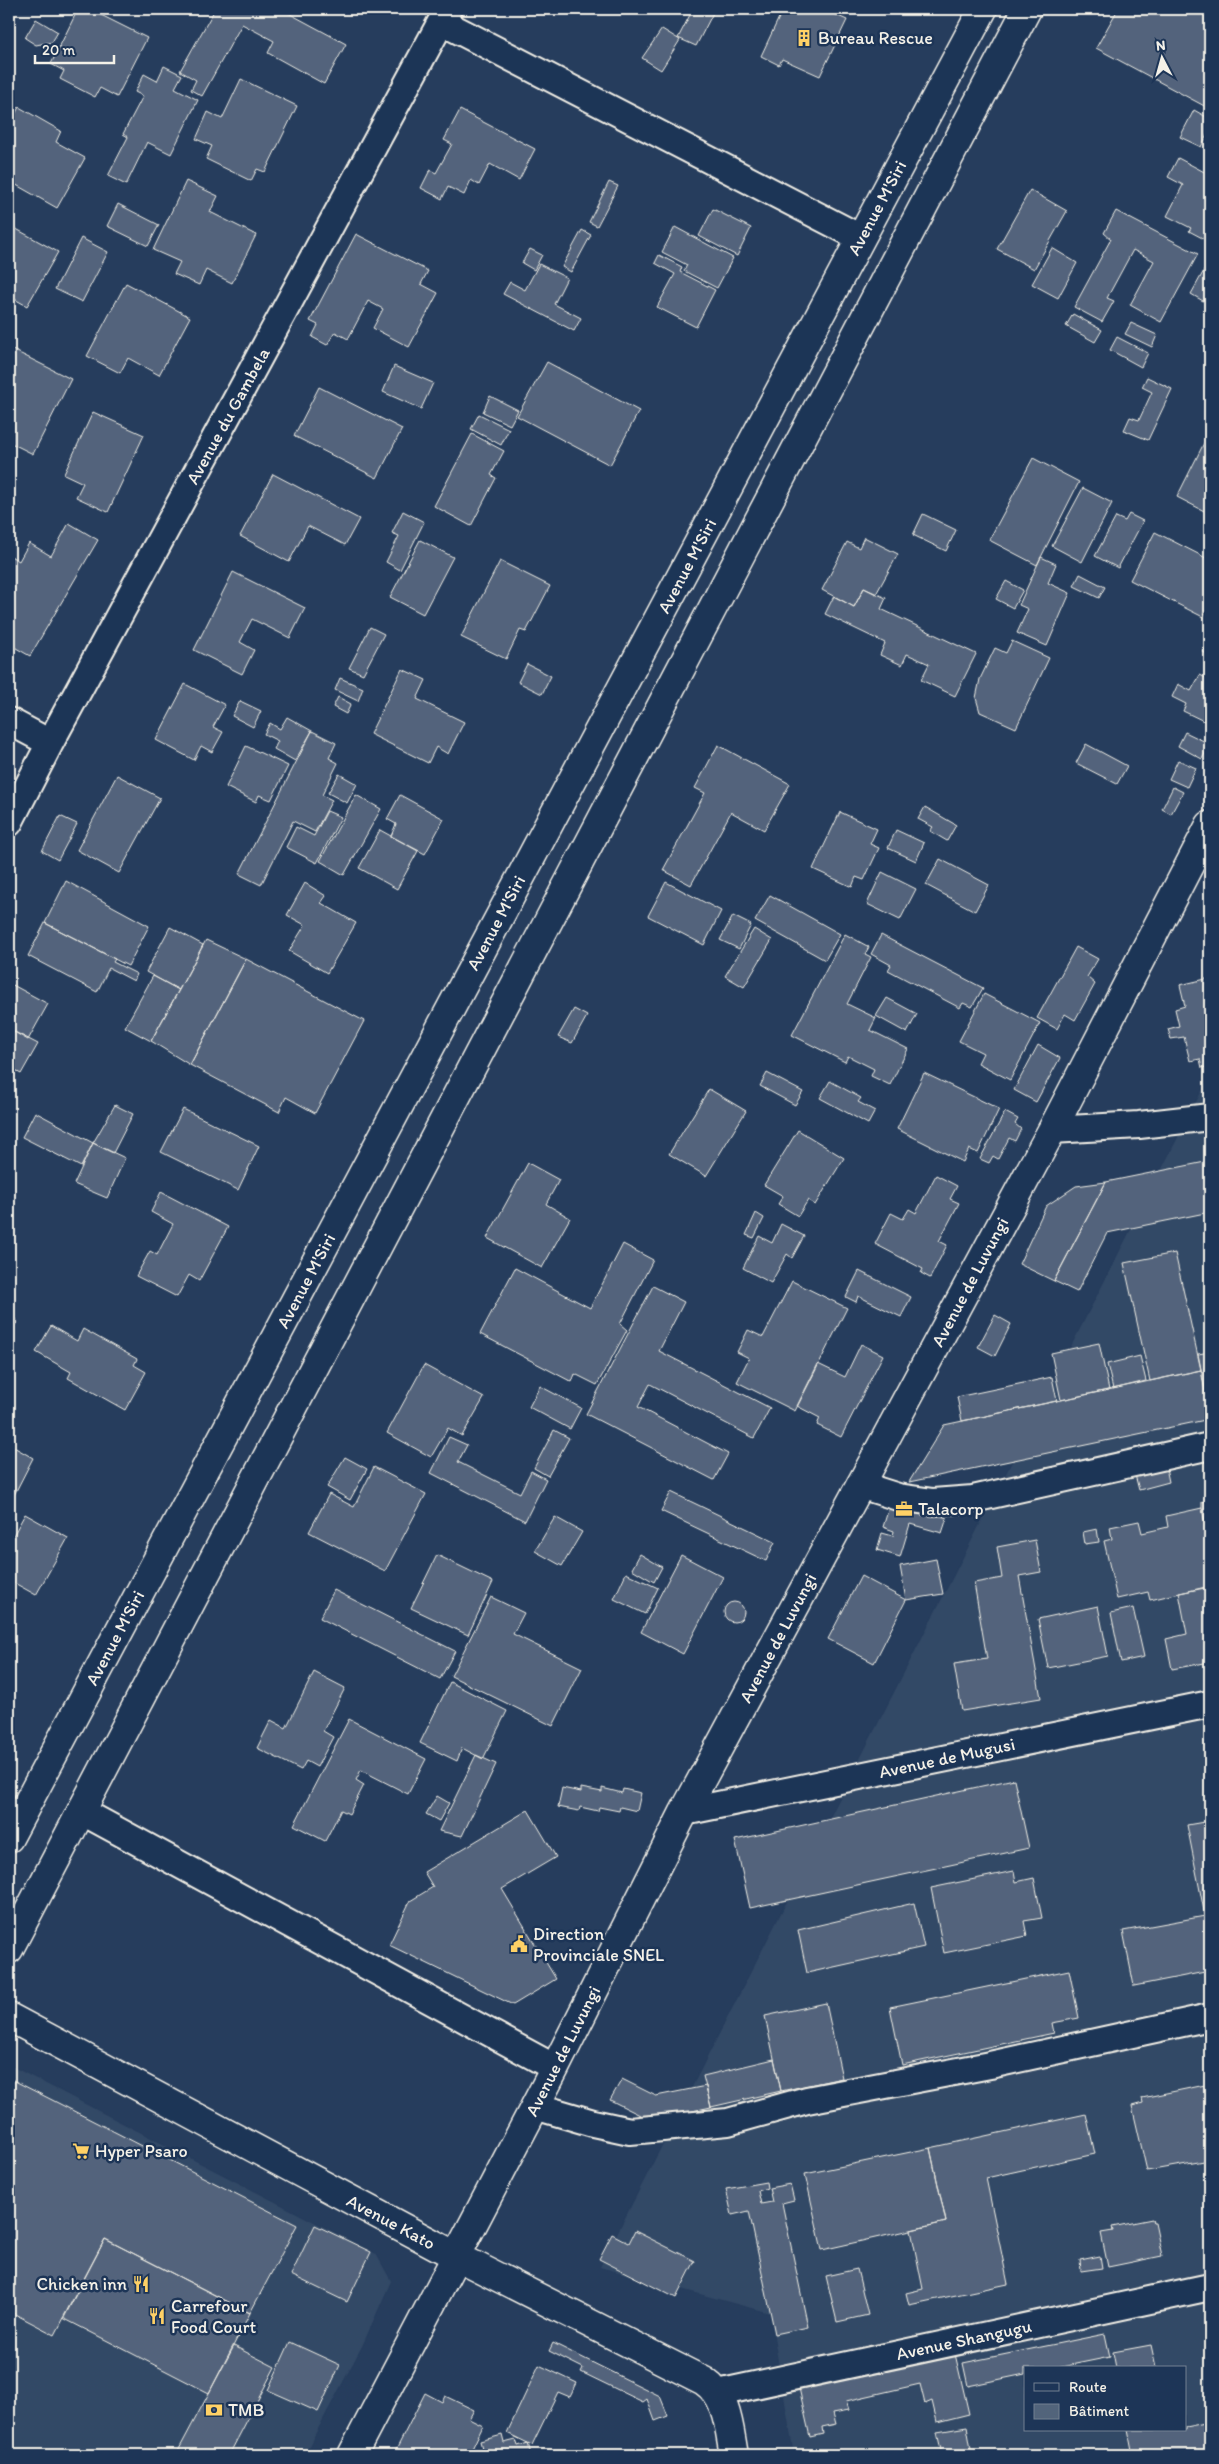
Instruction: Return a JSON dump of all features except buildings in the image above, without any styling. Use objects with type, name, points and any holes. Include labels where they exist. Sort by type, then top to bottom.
[{"type":"main road","name":"Avenue M'Siri","points":[[9,1838],[983,9]]},
{"type":"main road","points":[[9,1949],[1027,9]]},
{"type":"main road","name":"Avenue de Luvungi","points":[[352,2455],[555,2068],[684,1812],[1052,1130],[1210,825]]},
{"type":"main road","name":"Avenue Kato","points":[[9,2017],[456,2256],[697,2377],[712,2386],[718,2393]]},
{"type":"main road","points":[[718,2393],[724,2407],[734,2455]]},
{"type":"street","points":[[445,16],[861,238]]},
{"type":"street","name":"Avenue du Gambela","points":[[9,823],[50,743],[445,16]]},
{"type":"street","points":[[9,721],[50,743]]},
{"type":"street","points":[[1052,1130],[1139,1125],[1210,1117]]},
{"type":"street","points":[[860,1485],[898,1497],[933,1502],[973,1499],[1210,1446]]},
{"type":"street","name":"Avenue de Mugusi","points":[[684,1812],[1210,1704]]},
{"type":"street","points":[[81,1811],[555,2068]]},
{"type":"street","points":[[535,2106],[593,2123],[630,2131],[728,2122],[808,2100],[990,2065],[1210,2017]]},
{"type":"street","name":"Avenue Shangugu","points":[[718,2393],[1210,2288]]},
{"type":"shaded area","points":[[1210,1075],[1210,2455],[794,2455],[770,2313],[600,2267]]},
{"type":"shaded area","points":[[9,2065],[376,2254],[391,2281],[362,2346],[304,2455],[9,2455]]},
{"type":"place","name":"Bureau Rescue","points":[[804,38]]},
{"type":"place","name":"Talacorp","points":[[904,1509]]},
{"type":"place","name":"Direction Provinciale SNEL","points":[[519,1944]]},
{"type":"place","name":"Hyper Psaro","points":[[81,2151]]},
{"type":"place","name":"Chicken inn","points":[[141,2284]]},
{"type":"place","name":"Carrefour Food Court","points":[[157,2316]]},
{"type":"place","name":"TMB","points":[[214,2410]]}]
